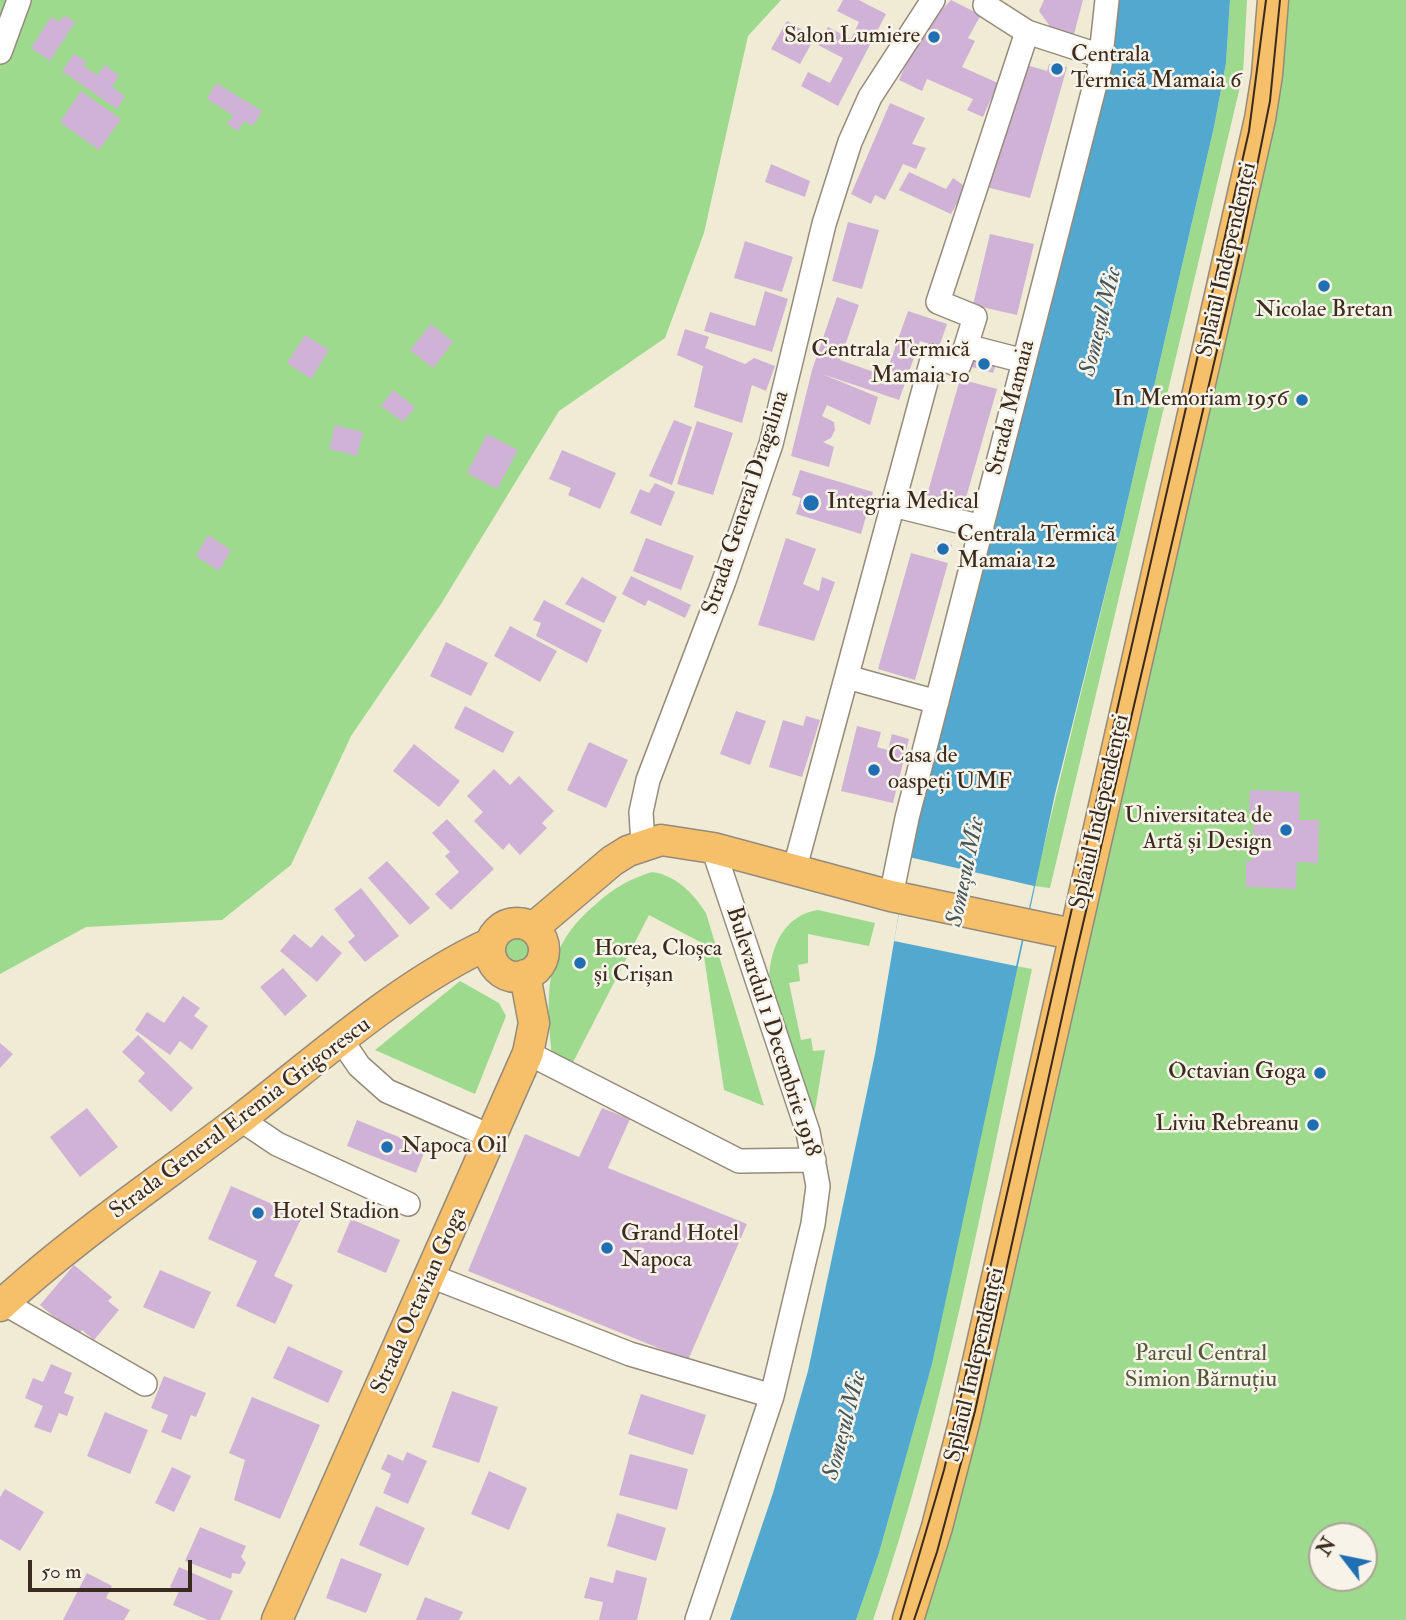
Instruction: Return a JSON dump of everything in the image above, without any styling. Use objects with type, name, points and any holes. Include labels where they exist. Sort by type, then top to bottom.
[{"type":"main road","name":"Splaiul Independenței","points":[[908,1620],[952,1474],[1072,934],[1260,119],[1267,75],[1273,0]]},
{"type":"main road","points":[[533,929],[594,874],[628,851],[661,840],[713,848],[899,898],[1072,934]]},
{"type":"main road","points":[[512,923],[533,929],[540,935],[544,952],[537,968],[525,975],[514,977],[499,971],[491,958],[491,943],[499,930],[512,923]]},
{"type":"main road","name":"Strada General Eremia Grigorescu","points":[[2,1305],[342,1041],[434,975],[491,943]]},
{"type":"main road","name":"Strada Octavian Goga","points":[[277,1620],[528,1053],[534,1023],[531,994],[525,975]]},
{"type":"street","points":[[0,52],[19,0]]},
{"type":"street","name":"Strada General Dragalina","points":[[643,844],[641,812],[648,780],[724,581],[771,444],[838,176],[870,97],[933,0]]},
{"type":"street","name":"Strada Mamaia","points":[[899,898],[937,702],[1101,56],[1107,0]]},
{"type":"street","points":[[985,5],[1027,32],[1101,56]]},
{"type":"street","points":[[794,870],[933,356],[959,365],[975,317],[938,302],[1027,32]]},
{"type":"street","points":[[966,346],[1024,361]]},
{"type":"street","points":[[893,505],[982,527]]},
{"type":"street","points":[[847,677],[937,702]]},
{"type":"street","name":"Bulevardul 1 Decembrie 1918","points":[[697,1620],[772,1396],[815,1212],[818,1186],[814,1160],[773,1023],[713,848]]},
{"type":"street","points":[[342,1041],[372,1080],[387,1091],[492,1138]]},
{"type":"street","points":[[528,1053],[739,1161],[814,1160]]},
{"type":"street","points":[[240,1119],[277,1144],[408,1203]]},
{"type":"street","points":[[431,1276],[630,1354],[772,1396]]},
{"type":"street","points":[[2,1305],[145,1384]]},
{"type":"green space","points":[[0,0],[781,0],[748,36],[704,233],[665,338],[559,411],[441,604],[351,736],[291,865],[222,920],[86,927],[0,974]]},
{"type":"green space","points":[[1230,0],[1247,0],[1243,74],[1050,888],[1034,886],[1122,525],[1214,127],[1226,63]]},
{"type":"green space","name":"Parcul Central Simion Bărnuțiu","points":[[1287,0],[1406,0],[1406,1620],[918,1620],[974,1446]]},
{"type":"green space","points":[[652,872],[669,877],[684,886],[706,913],[764,1106],[724,1090],[702,943],[649,915],[570,1068],[552,1056],[549,991],[557,955],[566,937],[609,893]]},
{"type":"green space","points":[[818,910],[875,923],[869,946],[808,934],[808,963],[798,965],[800,981],[789,983],[801,1040],[811,1038],[813,1051],[825,1050],[814,1116],[769,980],[772,956],[781,934],[796,918]]},
{"type":"green space","points":[[516,932],[529,937],[534,950],[529,963],[516,968],[503,963],[498,950],[503,937]]},
{"type":"green space","points":[[1016,966],[1032,969],[943,1379],[899,1540],[873,1620],[856,1620],[879,1553],[932,1363]]},
{"type":"green space","points":[[460,981],[499,1003],[506,1016],[475,1094],[375,1050]]},
{"type":"water","name":"Someșul Mic","points":[[1115,0],[1230,0],[1226,63],[1214,127],[1122,525],[1055,794],[932,1364],[879,1553],[856,1620],[730,1620],[773,1493],[808,1371],[875,1054],[910,847],[1002,493]]},
{"type":"pier","points":[[909,857],[1034,886],[1016,966],[894,941]]},
{"type":"building","points":[[843,0],[859,0],[886,14],[838,106],[801,86],[808,72],[830,83],[843,58],[818,45],[828,27],[851,39],[859,22],[837,11]]},
{"type":"building","points":[[951,0],[981,15],[968,38],[975,41],[962,67],[998,83],[983,117],[967,110],[973,99],[927,79],[922,91],[899,80],[914,46],[931,21]]},
{"type":"building","points":[[1044,0],[1083,0],[1073,38],[1054,32],[1039,11]]},
{"type":"building","points":[[64,15],[75,22],[50,61],[31,48],[51,17],[60,22]]},
{"type":"building","points":[[787,21],[815,37],[800,64],[771,49]]},
{"type":"building","points":[[74,54],[86,61],[84,66],[97,75],[105,65],[119,76],[112,87],[125,96],[117,109],[62,71]]},
{"type":"building","points":[[1020,63],[1047,71],[1049,64],[1067,67],[1030,198],[986,187]]},
{"type":"building","points":[[216,83],[262,111],[253,126],[244,121],[238,131],[227,124],[233,115],[207,99]]},
{"type":"building","points":[[81,91],[121,119],[99,150],[60,122]]},
{"type":"building","points":[[890,103],[925,118],[912,144],[926,148],[916,169],[903,164],[885,200],[875,195],[871,204],[851,194]]},
{"type":"building","points":[[771,164],[810,181],[805,197],[765,182]]},
{"type":"building","points":[[909,172],[946,189],[953,178],[966,187],[951,214],[899,190]]},
{"type":"building","points":[[848,222],[879,230],[862,289],[832,281]]},
{"type":"building","points":[[990,234],[1034,244],[1017,315],[973,305]]},
{"type":"building","points":[[745,241],[793,257],[782,292],[734,278]]},
{"type":"building","points":[[765,291],[788,299],[772,352],[704,331],[710,312],[755,326]]},
{"type":"building","points":[[837,297],[859,305],[840,360],[885,376],[908,311],[947,324],[939,347],[920,341],[899,400],[822,374],[878,397],[870,425],[827,405],[822,416],[834,422],[835,430],[831,438],[823,442],[834,447],[829,467],[791,456],[812,370]]},
{"type":"building","points":[[431,324],[453,342],[433,368],[410,350]]},
{"type":"building","points":[[685,329],[709,337],[705,348],[745,364],[754,358],[775,366],[766,391],[752,385],[742,423],[694,407],[703,366],[677,355]]},
{"type":"building","points":[[305,335],[329,350],[311,379],[287,363]]},
{"type":"building","name":"Centrala Termică Mamaia 10","points":[[974,358],[997,361],[993,373],[972,367]]},
{"type":"building","points":[[960,379],[997,389],[964,505],[927,495]]},
{"type":"building","points":[[393,390],[415,407],[403,422],[381,406]]},
{"type":"building","points":[[674,420],[692,427],[672,485],[649,476]]},
{"type":"building","points":[[697,421],[733,433],[713,495],[677,484]]},
{"type":"building","points":[[335,425],[363,432],[357,456],[329,449]]},
{"type":"building","points":[[487,434],[518,450],[497,489],[467,473]]},
{"type":"building","points":[[562,450],[616,473],[600,509],[568,495],[571,488],[549,479]]},
{"type":"building","points":[[800,470],[873,492],[861,534],[796,514],[801,498],[792,495]]},
{"type":"building","points":[[655,483],[675,492],[661,526],[630,513],[640,489],[649,493]]},
{"type":"building","points":[[208,535],[231,550],[219,571],[196,556]]},
{"type":"building","points":[[646,538],[694,556],[681,590],[633,571]]},
{"type":"building","points":[[786,538],[816,549],[803,584],[819,591],[822,577],[835,582],[814,641],[758,625]]},
{"type":"building","name":"Centrala Termică Mamaia 12","points":[[937,542],[952,545],[948,556],[934,552]]},
{"type":"building","points":[[911,553],[948,563],[915,680],[878,669]]},
{"type":"building","points":[[631,576],[691,605],[685,618],[648,600],[645,606],[622,594]]},
{"type":"building","points":[[582,577],[617,597],[604,623],[565,604]]},
{"type":"building","points":[[544,600],[602,630],[587,663],[536,636],[541,623],[533,620]]},
{"type":"building","points":[[510,626],[557,651],[540,682],[494,656]]},
{"type":"building","points":[[446,642],[488,663],[471,696],[430,676]]},
{"type":"building","points":[[465,706],[514,732],[503,753],[454,728]]},
{"type":"building","points":[[736,711],[766,721],[750,765],[720,754]]},
{"type":"building","points":[[806,716],[820,720],[802,777],[769,767],[783,720],[803,726]]},
{"type":"building","name":"Casa de oaspeți UMF","points":[[857,726],[881,732],[877,747],[888,750],[892,734],[909,739],[893,803],[841,791]]},
{"type":"building","points":[[589,742],[628,760],[606,808],[567,790]]},
{"type":"building","points":[[414,744],[460,781],[439,807],[393,771]]},
{"type":"building","points":[[494,769],[510,785],[519,776],[554,811],[542,823],[547,828],[520,855],[509,843],[503,850],[474,821],[483,812],[467,796]]},
{"type":"building","name":"Universitatea de Artă și Design","points":[[1250,790],[1300,792],[1299,820],[1319,820],[1318,863],[1297,862],[1296,889],[1246,887],[1246,861],[1252,861],[1254,812],[1249,812]]},
{"type":"building","points":[[447,819],[494,869],[451,910],[435,894],[459,872],[445,856],[450,852],[432,833]]},
{"type":"building","points":[[387,861],[430,908],[410,925],[368,878]]},
{"type":"building","points":[[361,888],[399,936],[365,962],[348,942],[355,936],[334,909]]},
{"type":"building","points":[[294,934],[311,948],[322,935],[342,953],[317,982],[280,951]]},
{"type":"building","points":[[283,968],[307,996],[285,1016],[260,987]]},
{"type":"building","points":[[183,996],[200,1008],[194,1016],[208,1026],[192,1050],[180,1041],[170,1055],[135,1030],[147,1012],[164,1023]]},
{"type":"building","points":[[138,1035],[193,1088],[171,1112],[138,1081],[145,1073],[122,1052]]},
{"type":"building","points":[[0,1043],[13,1054],[0,1068]]},
{"type":"building","points":[[87,1108],[118,1147],[80,1177],[50,1137]]},
{"type":"building","name":"Grand Hotel Napoca","points":[[602,1108],[630,1119],[608,1168],[747,1224],[688,1360],[468,1271],[525,1134],[579,1157]]},
{"type":"building","name":"Napoca Oil","points":[[357,1120],[426,1148],[416,1173],[347,1146]]},
{"type":"building","points":[[231,1186],[302,1217],[274,1276],[293,1285],[275,1324],[236,1306],[257,1261],[208,1239]]},
{"type":"building","points":[[351,1219],[400,1240],[386,1273],[337,1252]]},
{"type":"building","points":[[74,1265],[112,1297],[108,1301],[119,1310],[94,1340],[82,1330],[77,1336],[40,1305]]},
{"type":"building","points":[[160,1270],[211,1292],[194,1329],[143,1307]]},
{"type":"building","points":[[288,1346],[343,1371],[328,1403],[273,1378]]},
{"type":"building","points":[[51,1364],[72,1373],[64,1393],[74,1397],[67,1416],[59,1413],[51,1433],[34,1427],[43,1406],[25,1398],[33,1378],[43,1382]]},
{"type":"building","points":[[164,1376],[206,1393],[196,1417],[191,1415],[181,1440],[161,1432],[168,1415],[151,1408]]},
{"type":"building","points":[[452,1391],[498,1407],[479,1463],[432,1447]]},
{"type":"building","points":[[641,1394],[706,1415],[693,1455],[628,1434]]},
{"type":"building","points":[[252,1397],[320,1425],[280,1519],[234,1500],[245,1460],[229,1453]]},
{"type":"building","points":[[105,1412],[148,1430],[130,1474],[87,1456]]},
{"type":"building","points":[[407,1452],[427,1461],[408,1504],[383,1493],[391,1474],[381,1469],[388,1454],[403,1461]]},
{"type":"building","points":[[630,1454],[688,1469],[677,1510],[619,1495]]},
{"type":"building","points":[[172,1467],[191,1476],[174,1512],[155,1503]]},
{"type":"building","points":[[489,1471],[527,1488],[509,1530],[471,1514]]},
{"type":"building","points":[[5,1489],[44,1512],[20,1551],[0,1539],[0,1497]]},
{"type":"building","points":[[376,1506],[425,1528],[408,1566],[359,1545]]},
{"type":"building","points":[[617,1513],[666,1528],[656,1561],[607,1546]]},
{"type":"building","points":[[200,1527],[246,1546],[241,1557],[246,1563],[240,1574],[232,1573],[231,1579],[185,1561]]},
{"type":"building","points":[[341,1558],[382,1574],[366,1613],[326,1598]]},
{"type":"building","points":[[179,1567],[233,1591],[220,1620],[208,1620],[173,1605],[179,1591],[170,1587]]},
{"type":"building","points":[[616,1570],[647,1578],[637,1620],[599,1620],[603,1602],[584,1598],[590,1577],[613,1583]]},
{"type":"building","points":[[87,1573],[112,1586],[106,1598],[130,1610],[124,1620],[63,1620]]},
{"type":"building","points":[[425,1597],[463,1612],[459,1620],[416,1620]]},
{"type":"tram line","points":[[900,1620],[944,1470],[1249,131],[1266,0]]},
{"type":"tram line","points":[[914,1620],[937,1552],[975,1411],[1075,958],[1239,256],[1270,101],[1280,0]]},
{"type":"place","name":"Salon Lumiere","points":[[934,37]]},
{"type":"place","name":"Centrala Termică Mamaia 6","points":[[1057,69]]},
{"type":"place","name":"Nicolae Bretan","points":[[1324,286]]},
{"type":"place","name":"Centrala Termică Mamaia 10","points":[[984,364]]},
{"type":"place","name":"In Memoriam 1956","points":[[1302,400]]},
{"type":"place","name":"Integria Medical","points":[[811,503]]},
{"type":"place","name":"Centrala Termică Mamaia 12","points":[[943,549]]},
{"type":"place","name":"Casa de oaspeți UMF","points":[[874,770]]},
{"type":"place","name":"Universitatea de Artă și Design","points":[[1286,830]]},
{"type":"place","name":"Horea, Cloșca și Crișan","points":[[580,963]]},
{"type":"place","name":"Octavian Goga","points":[[1320,1073]]},
{"type":"place","name":"Liviu Rebreanu","points":[[1313,1125]]},
{"type":"place","name":"Napoca Oil","points":[[387,1147]]},
{"type":"place","name":"Hotel Stadion","points":[[258,1213]]},
{"type":"place","name":"Grand Hotel Napoca","points":[[607,1248]]}]
